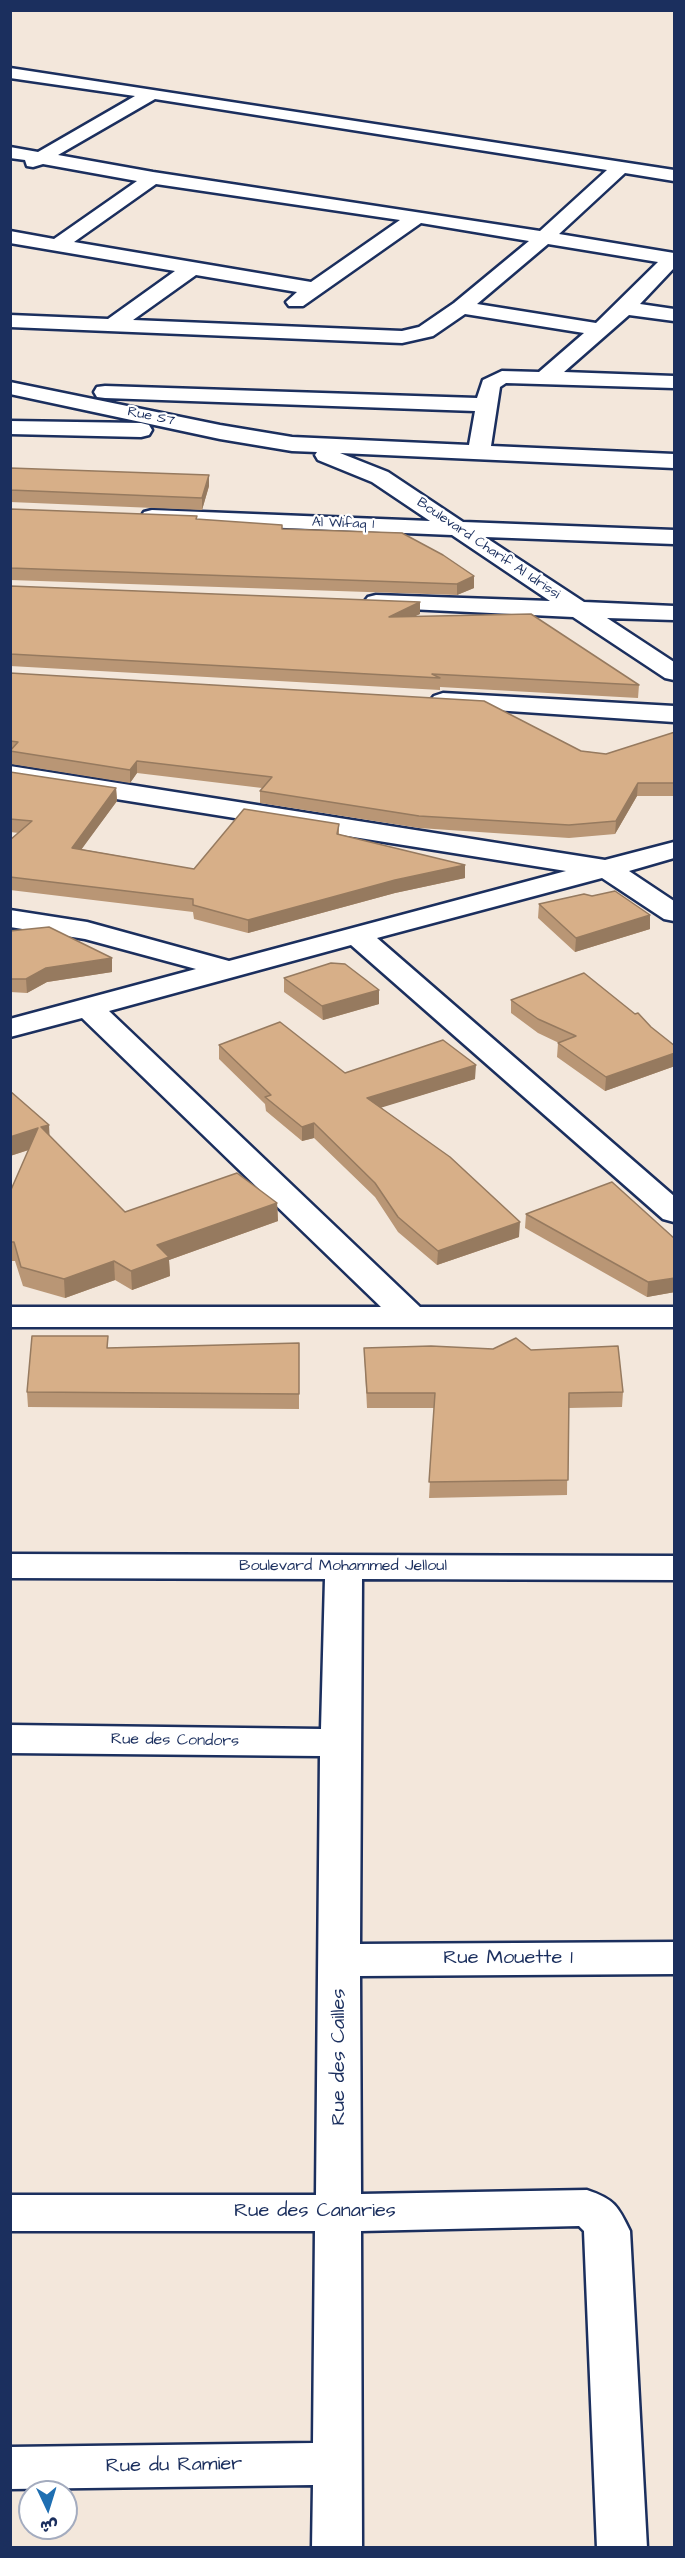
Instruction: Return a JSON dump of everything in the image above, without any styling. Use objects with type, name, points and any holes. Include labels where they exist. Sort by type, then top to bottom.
[{"type":"street","points":[[10,73],[675,175]]},
{"type":"street","points":[[21,169],[152,93]]},
{"type":"street","points":[[10,152],[153,178],[417,217],[673,259]]},
{"type":"street","points":[[10,321],[402,337],[419,335],[461,307],[544,238],[621,167]]},
{"type":"street","points":[[58,245],[153,178]]},
{"type":"street","points":[[255,330],[417,217]]},
{"type":"street","points":[[10,237],[314,289]]},
{"type":"street","points":[[546,377],[625,308],[673,259]]},
{"type":"street","points":[[114,324],[192,268]]},
{"type":"street","points":[[461,307],[600,330]]},
{"type":"street","points":[[625,308],[675,315]]},
{"type":"street","points":[[479,453],[490,384],[502,377],[675,382]]},
{"type":"street","points":[[12,388],[486,405]]},
{"type":"street","name":"Rue S7","points":[[12,388],[220,432],[292,444]]},
{"type":"street","points":[[10,428],[220,432]]},
{"type":"street","points":[[292,444],[675,461]]},
{"type":"street","name":"Boulevard Charif Al Idrissi","points":[[292,444],[342,460],[380,477],[675,673]]},
{"type":"street","name":"Al Wifaq 1","points":[[128,516],[675,537]]},
{"type":"street","points":[[353,601],[675,613]]},
{"type":"street","points":[[414,699],[675,714]]},
{"type":"street","points":[[10,774],[608,869],[675,914]]},
{"type":"street","points":[[10,1028],[675,850]]},
{"type":"street","points":[[10,918],[87,931],[227,969]]},
{"type":"street","points":[[357,936],[675,1212]]},
{"type":"street","points":[[89,1008],[411,1317]]},
{"type":"street","points":[[10,1317],[675,1317]]},
{"type":"street","name":"Boulevard Mohammed Jelloul","points":[[10,1566],[675,1568]]},
{"type":"street","name":"Rue des Cailles","points":[[337,2547],[340,1743],[344,1566]]},
{"type":"street","name":"Rue des Condors","points":[[10,1739],[340,1743]]},
{"type":"street","name":"Rue Mouette 1","points":[[340,1960],[675,1958]]},
{"type":"street","name":"Rue des Canaries","points":[[10,2213],[339,2213],[587,2208],[601,2218],[607,2231],[622,2547]]},
{"type":"street","name":"Rue du Ramier","points":[[10,2468],[338,2464]]},
{"type":"building","points":[[10,468],[209,475],[202,498],[10,490]]},
{"type":"building","points":[[10,509],[197,516],[196,519],[282,525],[282,529],[402,533],[443,555],[474,576],[457,584],[10,568]]},
{"type":"building","points":[[10,586],[420,602],[389,617],[531,614],[639,685],[432,674],[440,678],[10,654]]},
{"type":"building","points":[[10,673],[484,701],[581,751],[606,754],[675,732],[675,783],[638,783],[616,821],[569,825],[419,816],[260,791],[272,777],[137,761],[130,770],[10,751],[18,742],[10,741]]},
{"type":"building","points":[[10,772],[116,788],[72,848],[194,869],[244,809],[339,824],[337,834],[465,865],[395,880],[248,920],[193,905],[193,899],[10,877],[10,840],[32,821],[10,819]]},
{"type":"building","points":[[615,891],[650,915],[576,938],[539,904],[584,894],[592,896]]},
{"type":"building","points":[[49,927],[112,958],[46,968],[26,979],[10,979],[10,931]]},
{"type":"building","points":[[331,963],[345,964],[379,990],[322,1006],[284,978]]},
{"type":"building","points":[[584,973],[635,1014],[638,1013],[675,1046],[675,1053],[606,1077],[558,1043],[576,1036],[538,1019],[511,1000]]},
{"type":"building","points":[[280,1022],[345,1073],[443,1040],[476,1065],[367,1098],[450,1157],[520,1222],[438,1251],[398,1217],[375,1183],[314,1123],[302,1127],[265,1097],[271,1095],[219,1045]]},
{"type":"building","points":[[10,1091],[49,1125],[41,1127],[125,1212],[237,1173],[277,1203],[157,1245],[169,1257],[131,1271],[114,1261],[64,1279],[21,1267],[14,1242],[10,1242],[10,1192],[38,1128],[10,1137]]},
{"type":"building","points":[[612,1182],[675,1239],[675,1278],[648,1282],[526,1214]]},
{"type":"building","points":[[32,1336],[108,1336],[107,1348],[299,1343],[299,1394],[27,1392]]},
{"type":"building","points":[[516,1338],[531,1350],[618,1346],[623,1392],[569,1393],[568,1480],[429,1482],[435,1393],[367,1393],[364,1348],[431,1346],[493,1349]]}]
